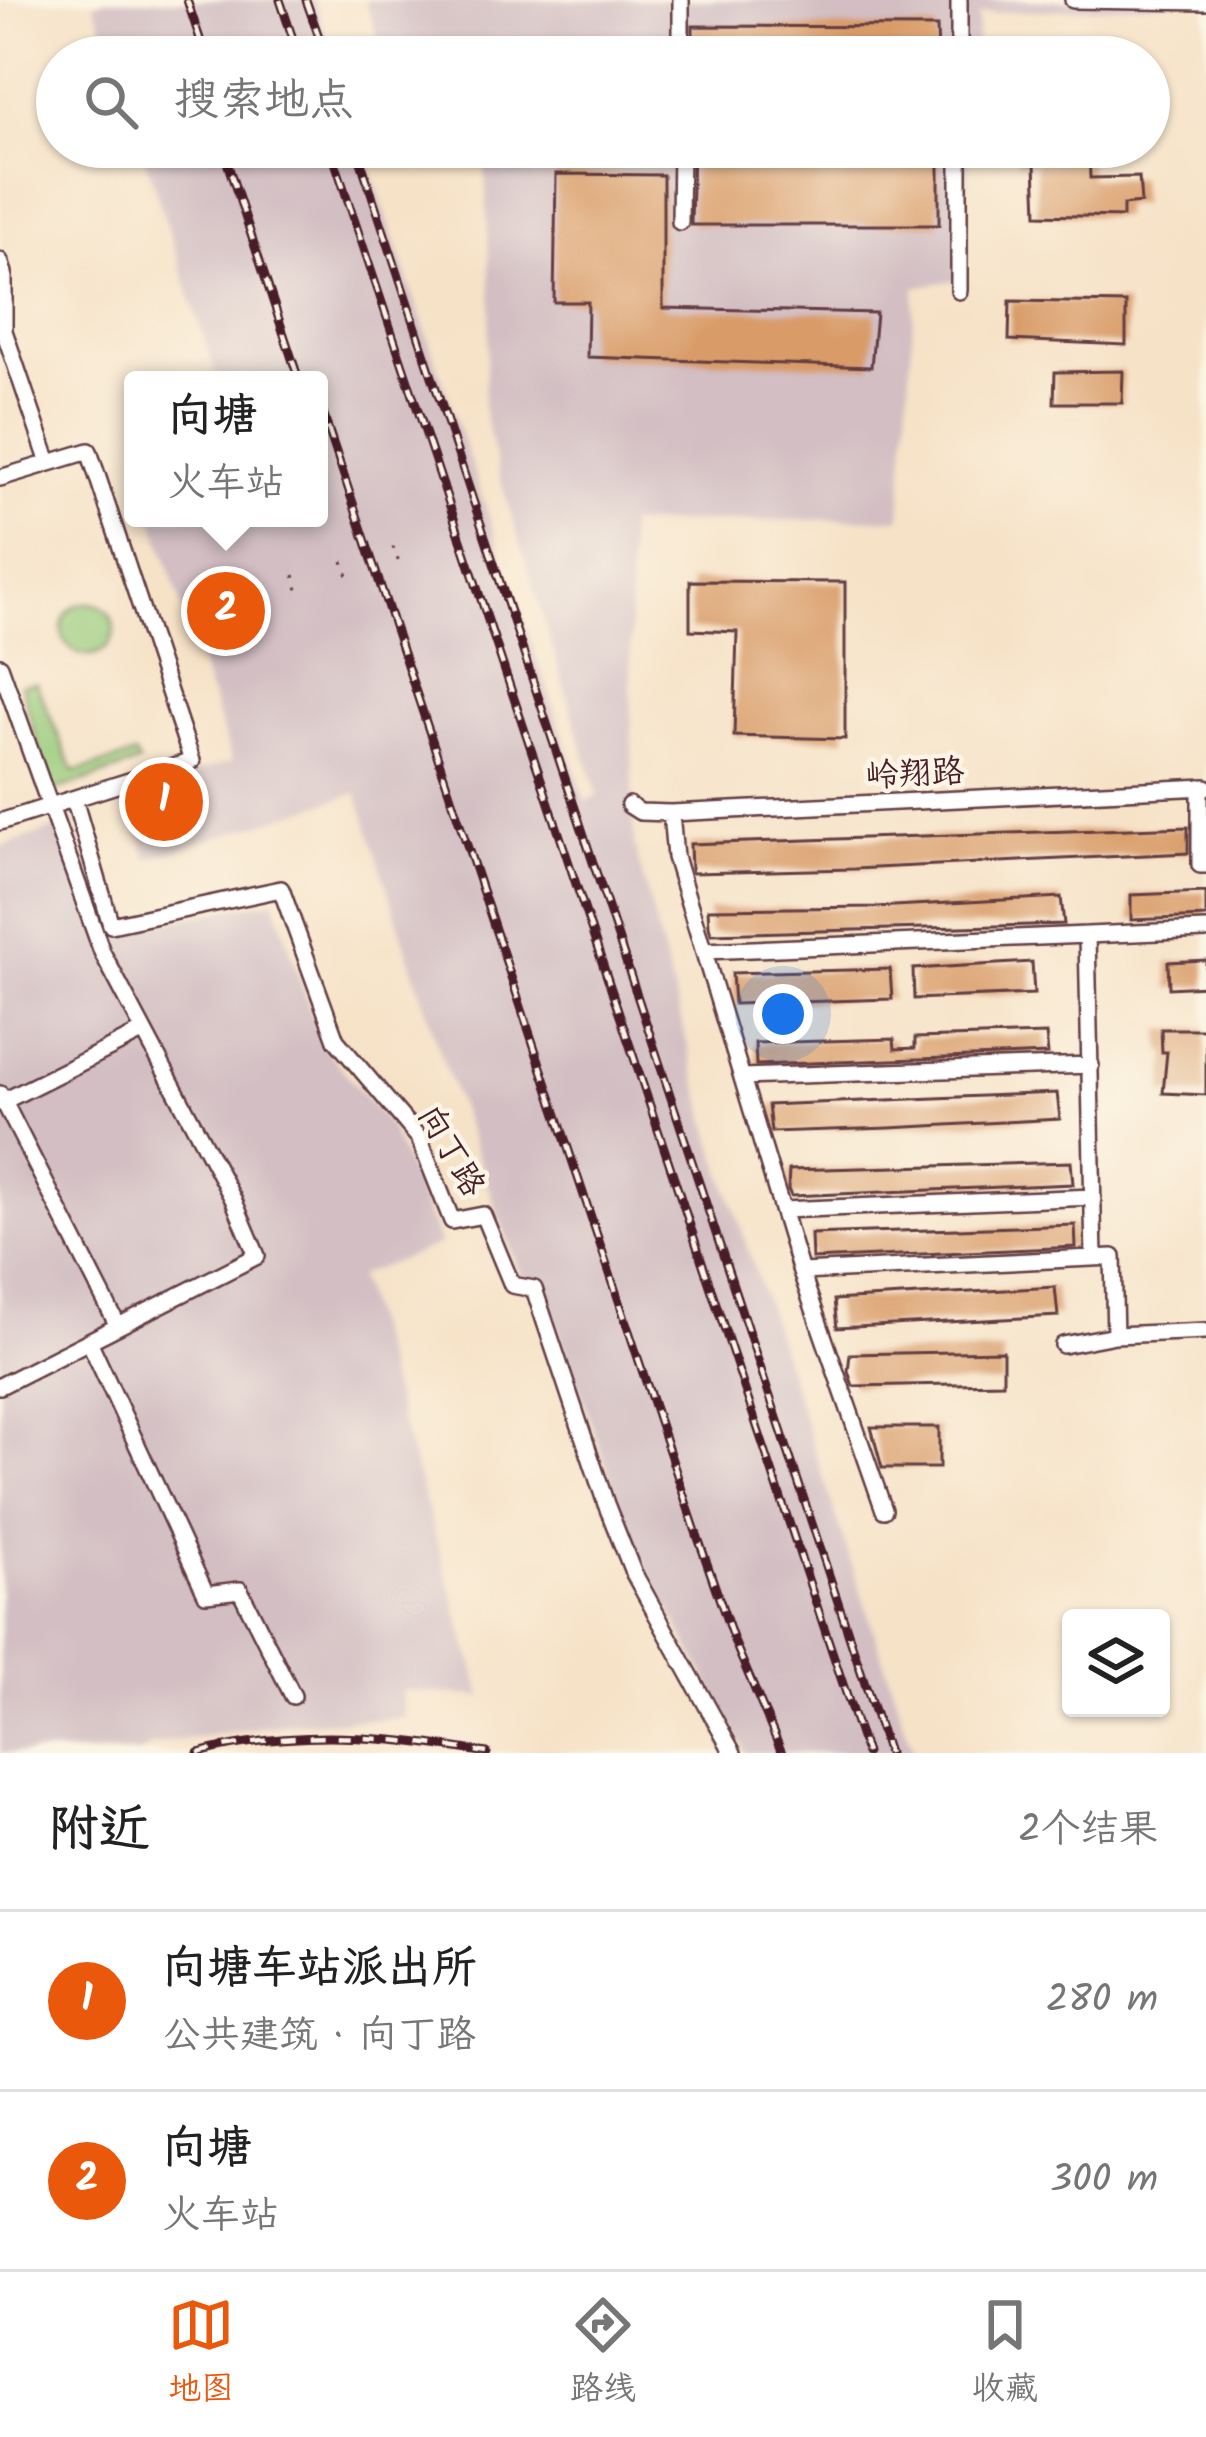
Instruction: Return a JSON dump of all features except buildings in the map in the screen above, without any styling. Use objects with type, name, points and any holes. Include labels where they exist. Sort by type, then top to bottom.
[{"type":"street","points":[[681,0],[681,36]]},
{"type":"street","points":[[959,0],[959,36]]},
{"type":"street","points":[[1073,0],[1206,2]]},
{"type":"street","points":[[680,222],[681,168]]},
{"type":"street","points":[[959,168],[959,291]]},
{"type":"street","points":[[0,261],[4,331],[49,463]]},
{"type":"street","points":[[0,478],[89,451],[192,760],[0,822]]},
{"type":"street","points":[[0,666],[102,952],[233,1199],[256,1256],[0,1386]]},
{"type":"street","points":[[1203,787],[1200,865],[1206,865]]},
{"type":"street","name":"岭翔路","points":[[628,805],[640,812],[671,814],[1203,787]]},
{"type":"street","name":"向丁路","points":[[74,799],[111,925],[280,889],[336,1040],[418,1138],[452,1221],[483,1215],[512,1285],[534,1289],[633,1572],[733,1753]]},
{"type":"street","points":[[671,814],[675,857],[782,1210],[884,1510]]},
{"type":"street","points":[[704,951],[1206,930]]},
{"type":"street","points":[[1087,934],[1094,1258]]},
{"type":"street","points":[[118,1326],[1,1099],[144,1031]]},
{"type":"street","points":[[742,1077],[1091,1065]]},
{"type":"street","points":[[782,1210],[1093,1197]]},
{"type":"street","points":[[801,1272],[1113,1257],[1114,1335]]},
{"type":"street","points":[[1064,1345],[1114,1335],[1206,1331]]},
{"type":"street","points":[[89,1341],[206,1594],[240,1590],[293,1696]]},
{"type":"path","points":[[393,548],[399,563]]},
{"type":"path","points":[[344,561],[350,579]]},
{"type":"path","points":[[294,575],[300,596]]},
{"type":"shaded area","points":[[314,0],[326,36],[105,36],[94,3]]},
{"type":"shaded area","points":[[365,0],[1206,0],[979,14],[977,36],[378,36]]},
{"type":"shaded area","points":[[148,168],[370,168],[586,802],[598,796],[499,475],[483,408],[491,305],[485,168],[969,168],[961,279],[915,287],[901,518],[628,524],[634,844],[717,1155],[914,1753],[746,1753],[635,1546],[543,1286],[526,1291],[439,1050],[357,793],[148,859],[124,794],[232,761],[156,527],[328,527],[328,371],[215,371]]},
{"type":"shaded area","points":[[72,823],[108,933],[274,900],[321,1043],[389,1126],[441,1244],[358,1276],[483,1697],[401,1690],[405,1718],[288,1723],[156,1744],[138,1753],[0,1753],[0,847]]},
{"type":"green space","points":[[88,603],[106,611],[114,629],[106,647],[88,655],[70,647],[62,629],[70,611]]},
{"type":"green space","points":[[36,683],[74,772],[135,755],[139,763],[51,792],[21,685]]},
{"type":"railway","points":[[187,0],[199,36]]},
{"type":"railway","points":[[280,0],[292,36]]},
{"type":"railway","points":[[306,0],[319,36]]},
{"type":"railway","points":[[229,168],[296,371]]},
{"type":"railway","points":[[337,168],[866,1753]]},
{"type":"railway","points":[[363,168],[888,1753]]},
{"type":"railway","points":[[328,428],[695,1529],[734,1641],[782,1753]]},
{"type":"railway","points":[[198,1753],[270,1740],[342,1737],[487,1753]]},
{"type":"place","name":"向塘","points":[[226,611]]},
{"type":"place","name":"向塘车站派出所","points":[[164,802]]}]
